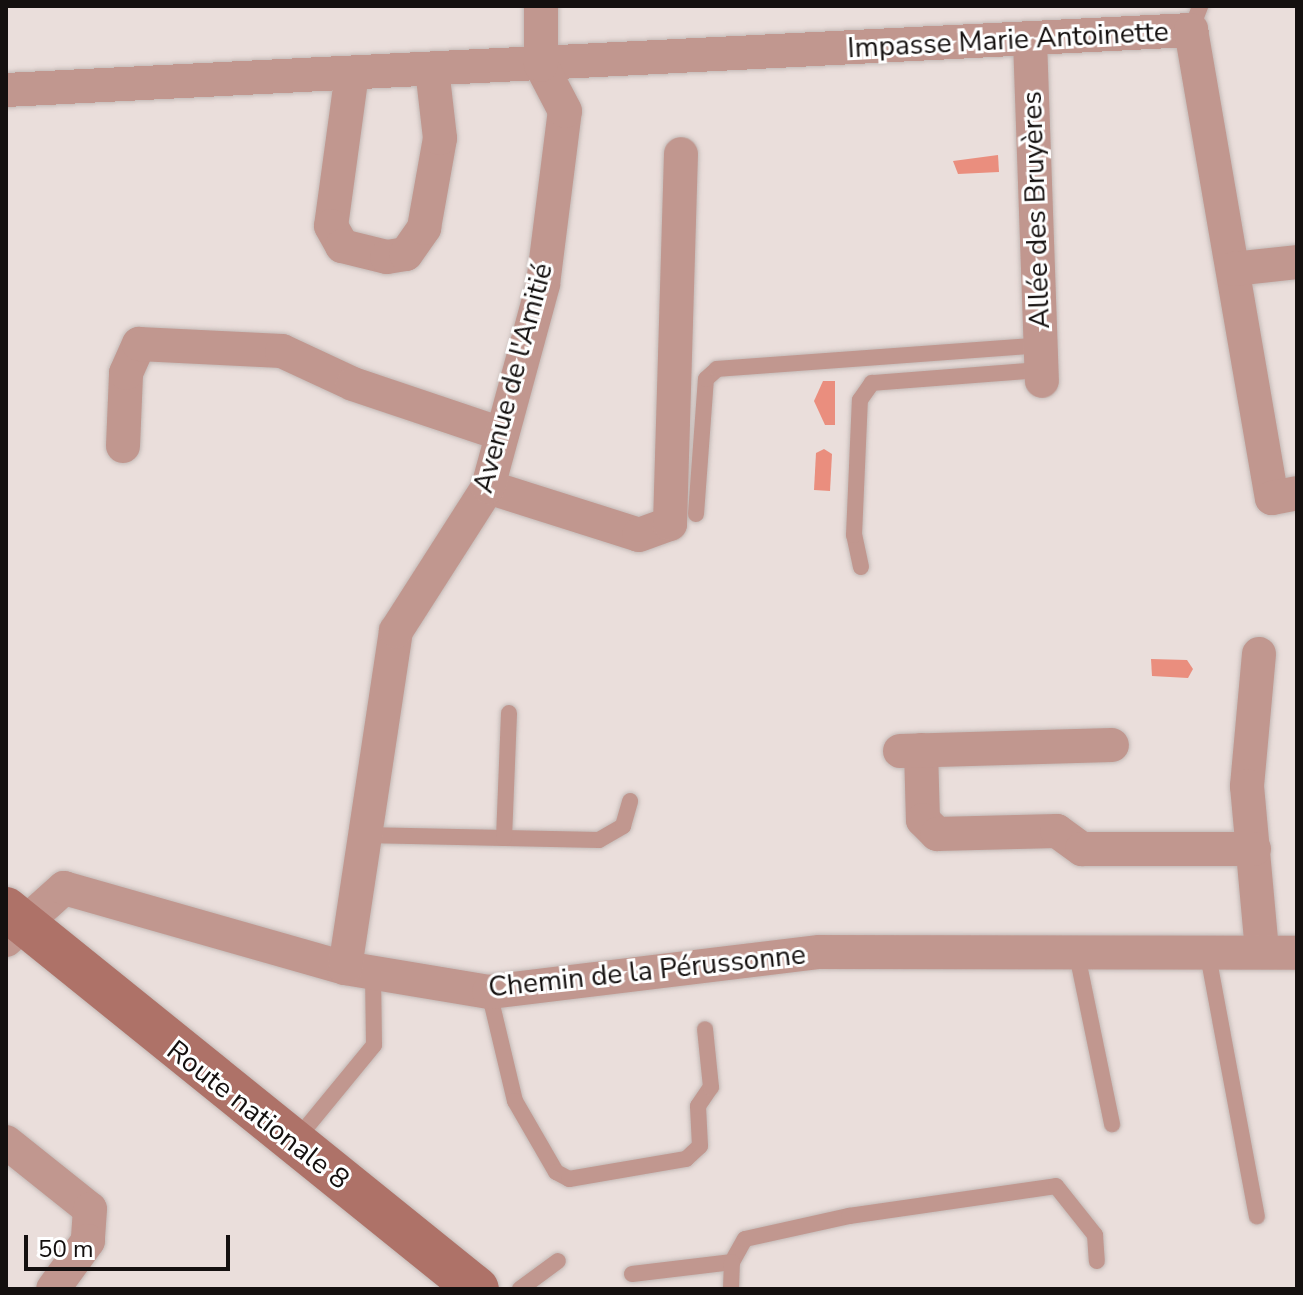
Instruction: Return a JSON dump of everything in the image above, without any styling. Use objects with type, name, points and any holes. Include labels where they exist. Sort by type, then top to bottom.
[{"type":"main road","name":"Route nationale 8","points":[[18,927],[477,1289]]},
{"type":"street","name":"Avenue de l'Amitié","points":[[359,971],[363,835],[396,631],[488,487],[543,284],[565,111],[541,65],[541,6]]},
{"type":"street","name":"Impasse Marie Antoinette","points":[[6,90],[1030,40],[1196,18],[1233,269],[1284,495]]},
{"type":"street","name":"Allée des Bruyères","points":[[1030,40],[1041,365]]},
{"type":"street","points":[[352,73],[331,226],[342,246],[387,257],[406,254],[424,228],[440,138],[432,69]]},
{"type":"street","points":[[488,487],[639,535],[670,524],[681,154]]},
{"type":"street","points":[[1233,269],[1297,262]]},
{"type":"street","points":[[123,446],[126,373],[139,344],[282,351],[353,384],[502,434]]},
{"type":"street","points":[[1259,654],[1247,786],[1262,951]]},
{"type":"street","points":[[1112,745],[910,750],[923,820],[937,834],[1057,831],[1082,849],[1254,849]]},
{"type":"street","name":"Chemin de la Pérussonne","points":[[18,927],[64,888],[359,971],[489,992],[820,952],[1206,948],[1297,953]]},
{"type":"street","points":[[6,1142],[90,1209],[88,1241],[53,1289]]},
{"type":"lane","points":[[696,514],[706,379],[717,369],[1041,365]]},
{"type":"lane","points":[[861,567],[854,535],[860,400],[872,383],[1041,365]]},
{"type":"lane","points":[[504,838],[509,713]]},
{"type":"lane","points":[[363,835],[599,840],[623,826],[630,801]]},
{"type":"lane","points":[[1206,948],[1257,1216]]},
{"type":"lane","points":[[1076,949],[1112,1124]]},
{"type":"lane","points":[[293,1143],[374,1045],[359,971]]},
{"type":"lane","points":[[489,992],[515,1101],[556,1172],[569,1179],[686,1159],[700,1146],[698,1106],[711,1087],[705,1029]]},
{"type":"lane","points":[[731,1289],[732,1262],[745,1239],[1056,1186],[1095,1235],[1097,1261]]},
{"type":"lane","points":[[520,1289],[558,1261]]},
{"type":"lane","points":[[632,1274],[732,1262]]},
{"type":"shaded area","points":[[998,155],[999,172],[958,174],[953,161]]},
{"type":"shaded area","points":[[823,381],[835,381],[835,425],[825,425],[814,401]]},
{"type":"shaded area","points":[[824,449],[832,454],[830,491],[814,490],[816,453]]},
{"type":"shaded area","points":[[1151,659],[1187,660],[1193,669],[1188,678],[1152,676]]}]
